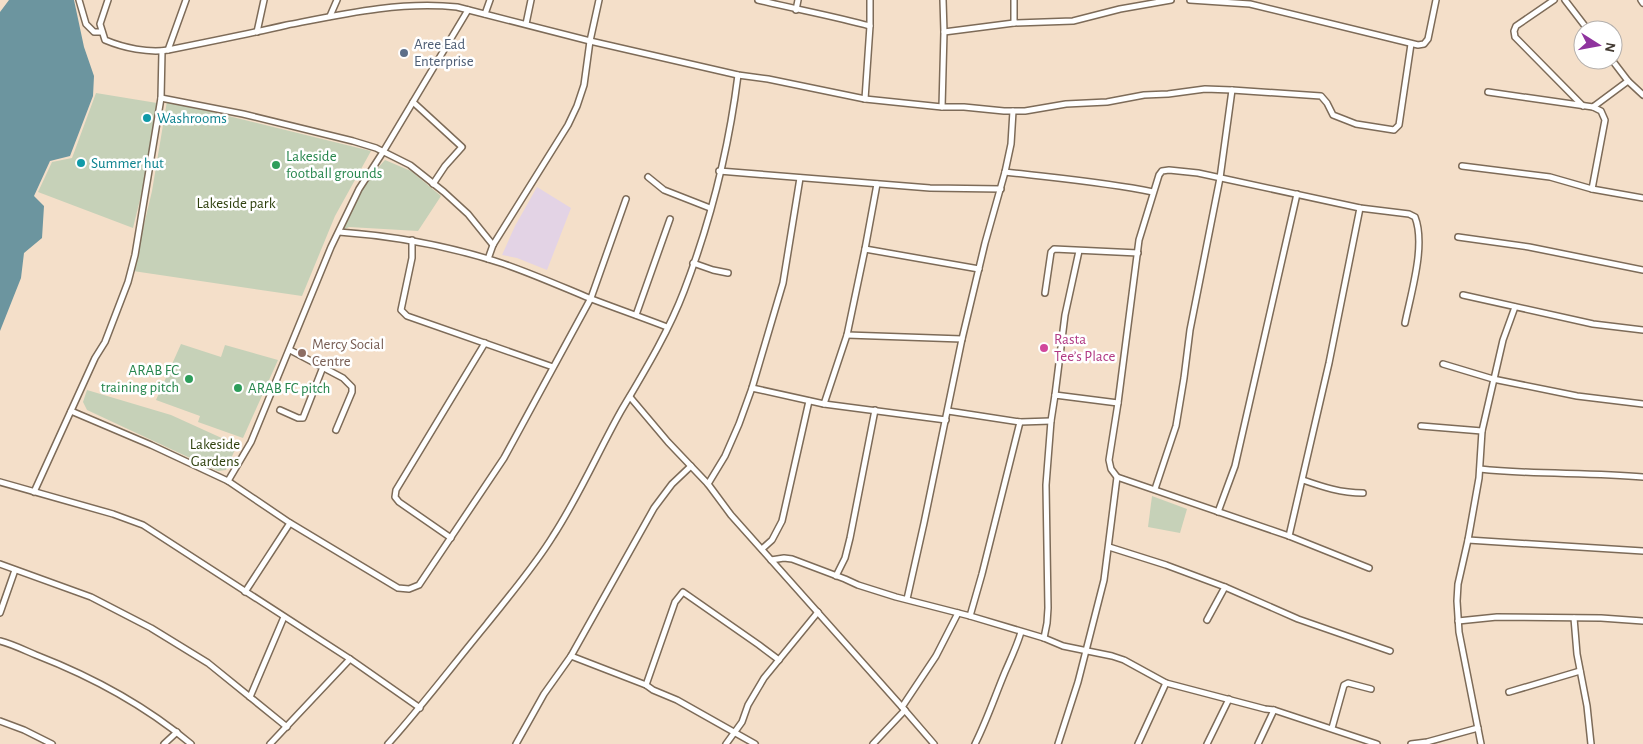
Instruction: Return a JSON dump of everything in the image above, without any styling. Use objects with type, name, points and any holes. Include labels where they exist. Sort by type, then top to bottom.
[{"type":"street","points":[[79,0],[86,24],[94,32],[102,32]]},
{"type":"street","points":[[108,0],[100,24],[105,40],[114,44],[145,50],[165,50],[330,16],[395,6],[457,6],[590,41],[738,74],[865,99],[942,107],[1025,111],[1066,104],[1107,102],[1144,95],[1205,89],[1232,90],[1322,96],[1333,114],[1356,124],[1394,130],[1399,125],[1411,44]]},
{"type":"street","points":[[34,492],[95,358],[105,342],[128,282],[135,255],[162,98],[165,50],[186,0]]},
{"type":"street","points":[[257,32],[264,0]]},
{"type":"street","points":[[330,16],[337,0]]},
{"type":"street","points":[[395,6],[398,0]]},
{"type":"street","points":[[486,14],[490,0]]},
{"type":"street","points":[[526,24],[531,0]]},
{"type":"street","points":[[488,259],[493,245],[515,213],[568,125],[577,106],[584,85],[590,41],[599,0]]},
{"type":"street","points":[[758,0],[796,10],[834,16],[870,26]]},
{"type":"street","points":[[796,10],[798,0]]},
{"type":"street","points":[[865,99],[870,0]]},
{"type":"street","points":[[942,107],[943,0]]},
{"type":"street","points":[[1014,0],[1014,23]]},
{"type":"street","points":[[944,32],[1014,23],[1073,21],[1120,8],[1171,0]]},
{"type":"street","points":[[1190,0],[1228,1],[1250,4],[1411,44],[1424,44],[1428,38],[1436,0]]},
{"type":"street","points":[[1554,0],[1516,26],[1515,36],[1583,106]]},
{"type":"street","points":[[1565,0],[1580,20]]},
{"type":"street","points":[[1640,0],[1643,3]]},
{"type":"street","points":[[228,481],[251,442],[322,269],[359,189],[468,10]]},
{"type":"street","points":[[1620,70],[1643,96]]},
{"type":"street","points":[[388,744],[420,708],[514,590],[553,537],[646,369],[683,292],[693,263],[719,171],[734,105],[738,74]]},
{"type":"street","points":[[1593,107],[1628,81]]},
{"type":"street","points":[[1155,489],[1176,426],[1190,330],[1220,178],[1232,90]]},
{"type":"street","points":[[1488,92],[1593,107],[1601,111],[1605,120],[1592,189]]},
{"type":"street","points":[[162,98],[244,114],[353,140],[383,152],[410,165],[433,184],[468,214],[493,245]]},
{"type":"street","points":[[413,102],[462,147],[445,166],[433,184]]},
{"type":"street","points":[[907,599],[962,339],[1006,172],[1012,111]]},
{"type":"street","points":[[1462,166],[1536,175],[1592,189],[1643,198]]},
{"type":"street","points":[[1369,568],[1289,536],[1118,477],[1111,469],[1109,460],[1139,240],[1153,192],[1162,171],[1169,170],[1220,178],[1360,208],[1409,214],[1415,217],[1419,234],[1419,254],[1405,322]]},
{"type":"street","points":[[719,171],[930,188],[1001,189]]},
{"type":"street","points":[[1006,172],[1130,187],[1153,192]]},
{"type":"street","points":[[648,177],[664,190],[710,208]]},
{"type":"street","points":[[708,484],[726,456],[752,388],[783,283],[800,178]]},
{"type":"street","points":[[824,404],[847,335],[877,184]]},
{"type":"street","points":[[1218,512],[1236,466],[1297,194]]},
{"type":"street","points":[[71,411],[151,445],[228,481],[290,524],[398,588],[409,589],[419,585],[504,458],[591,298],[626,198]]},
{"type":"street","points":[[1289,536],[1329,363],[1360,208]]},
{"type":"street","points":[[636,315],[670,218]]},
{"type":"street","points":[[339,232],[412,240],[488,259],[533,274],[667,327]]},
{"type":"street","points":[[1458,237],[1529,247],[1643,270]]},
{"type":"street","points":[[412,240],[412,258],[401,310],[407,316],[553,367]]},
{"type":"street","points":[[865,249],[979,269]]},
{"type":"street","points":[[1045,293],[1051,252],[1054,250],[1138,253]]},
{"type":"street","points":[[1044,638],[1048,608],[1046,485],[1051,421],[1065,315],[1079,251]]},
{"type":"street","points":[[693,263],[728,273]]},
{"type":"street","points":[[1463,295],[1593,324],[1643,330]]},
{"type":"street","points":[[1481,744],[1458,621],[1458,584],[1468,540],[1480,469],[1482,432],[1503,340],[1515,307]]},
{"type":"street","points":[[847,335],[962,339]]},
{"type":"street","points":[[451,538],[398,502],[395,497],[396,490],[485,343]]},
{"type":"street","points":[[290,350],[343,378],[352,387],[352,392],[336,430]]},
{"type":"street","points":[[1443,364],[1493,379],[1577,396],[1643,404]]},
{"type":"street","points":[[280,410],[298,418],[303,418],[323,367]]},
{"type":"street","points":[[752,388],[824,404],[946,420]]},
{"type":"street","points":[[1055,395],[1118,403]]},
{"type":"street","points":[[630,397],[934,744]]},
{"type":"street","points":[[762,549],[772,540],[782,521],[809,401]]},
{"type":"street","points":[[836,576],[845,558],[850,538],[875,410]]},
{"type":"street","points":[[948,411],[1020,422],[1051,421]]},
{"type":"street","points":[[970,616],[1020,422]]},
{"type":"street","points":[[1421,426],[1482,432]]},
{"type":"street","points":[[516,744],[544,694],[572,656],[654,508],[672,484],[691,466]]},
{"type":"street","points":[[1480,469],[1519,473],[1612,474],[1643,477]]},
{"type":"street","points":[[1058,744],[1078,682],[1104,580],[1118,477]]},
{"type":"street","points":[[1303,480],[1337,491],[1363,493]]},
{"type":"street","points":[[0,482],[113,514],[143,525],[420,708]]},
{"type":"street","points":[[245,592],[290,524]]},
{"type":"street","points":[[1468,540],[1643,550]]},
{"type":"street","points":[[1109,547],[1225,586],[1298,619],[1390,651]]},
{"type":"street","points":[[771,560],[788,558],[858,585],[1044,638],[1063,646],[1124,660],[1166,683],[1274,710],[1378,744]]},
{"type":"street","points":[[0,564],[91,598],[151,628],[208,663],[288,727]]},
{"type":"street","points":[[0,613],[15,570]]},
{"type":"street","points":[[1206,620],[1225,586]]},
{"type":"street","points":[[646,685],[675,602],[684,592],[779,660]]},
{"type":"street","points":[[726,744],[742,722],[748,705],[764,678],[818,612]]},
{"type":"street","points":[[873,744],[904,708],[936,656],[958,613]]},
{"type":"street","points":[[250,697],[284,617]]},
{"type":"street","points":[[1458,621],[1497,617],[1643,621]]},
{"type":"street","points":[[1574,618],[1580,671],[1588,706],[1591,744]]},
{"type":"street","points":[[975,744],[988,719],[1021,632]]},
{"type":"street","points":[[0,641],[60,664],[122,697],[177,732],[191,744]]},
{"type":"street","points":[[572,656],[646,685],[755,744]]},
{"type":"street","points":[[270,744],[350,660]]},
{"type":"street","points":[[1509,692],[1580,671]]},
{"type":"street","points":[[1138,744],[1166,683]]},
{"type":"street","points":[[1332,728],[1344,685],[1348,683],[1371,689]]},
{"type":"street","points":[[1208,744],[1229,699]]},
{"type":"street","points":[[1258,744],[1274,710]]},
{"type":"street","points":[[0,721],[52,744]]},
{"type":"street","points":[[1411,744],[1427,742],[1478,728]]},
{"type":"street","points":[[164,744],[177,732]]},
{"type":"shaded area","points":[[537,187],[571,208],[547,270],[517,258],[502,255],[515,226]]},
{"type":"green space","points":[[96,93],[157,103],[147,171],[133,228],[38,192],[52,162],[72,158]]},
{"type":"green space","name":"Lakeside park","points":[[167,101],[371,151],[335,216],[302,296],[133,271],[152,191]]},
{"type":"green space","points":[[385,160],[411,171],[441,196],[418,231],[349,227],[339,232],[359,189]]},
{"type":"green space","name":"ARAB FC pitch","points":[[181,344],[221,357],[225,345],[278,360],[243,438],[198,422],[200,416],[156,400]]},
{"type":"green space","name":"Lakeside Gardens","points":[[87,390],[171,415],[237,445],[226,470],[218,471],[87,410],[83,402]]},
{"type":"green space","points":[[1152,496],[1187,509],[1180,533],[1148,527]]},
{"type":"water","points":[[9,0],[74,0],[84,47],[94,76],[93,96],[70,156],[50,161],[34,196],[44,206],[42,238],[24,253],[21,278],[0,331],[0,12]]},
{"type":"place","name":"Aree Ead Enterprise","points":[[404,53]]},
{"type":"place","name":"Washrooms","points":[[147,118]]},
{"type":"place","name":"Summer hut","points":[[81,163]]},
{"type":"place","name":"Lakeside football grounds","points":[[276,165]]},
{"type":"place","name":"Rasta Tee’s Place","points":[[1044,348]]},
{"type":"place","name":"Mercy Social Centre","points":[[302,353]]},
{"type":"place","name":"ARAB FC training pitch","points":[[189,379]]},
{"type":"place","name":"ARAB FC pitch","points":[[238,388]]}]
